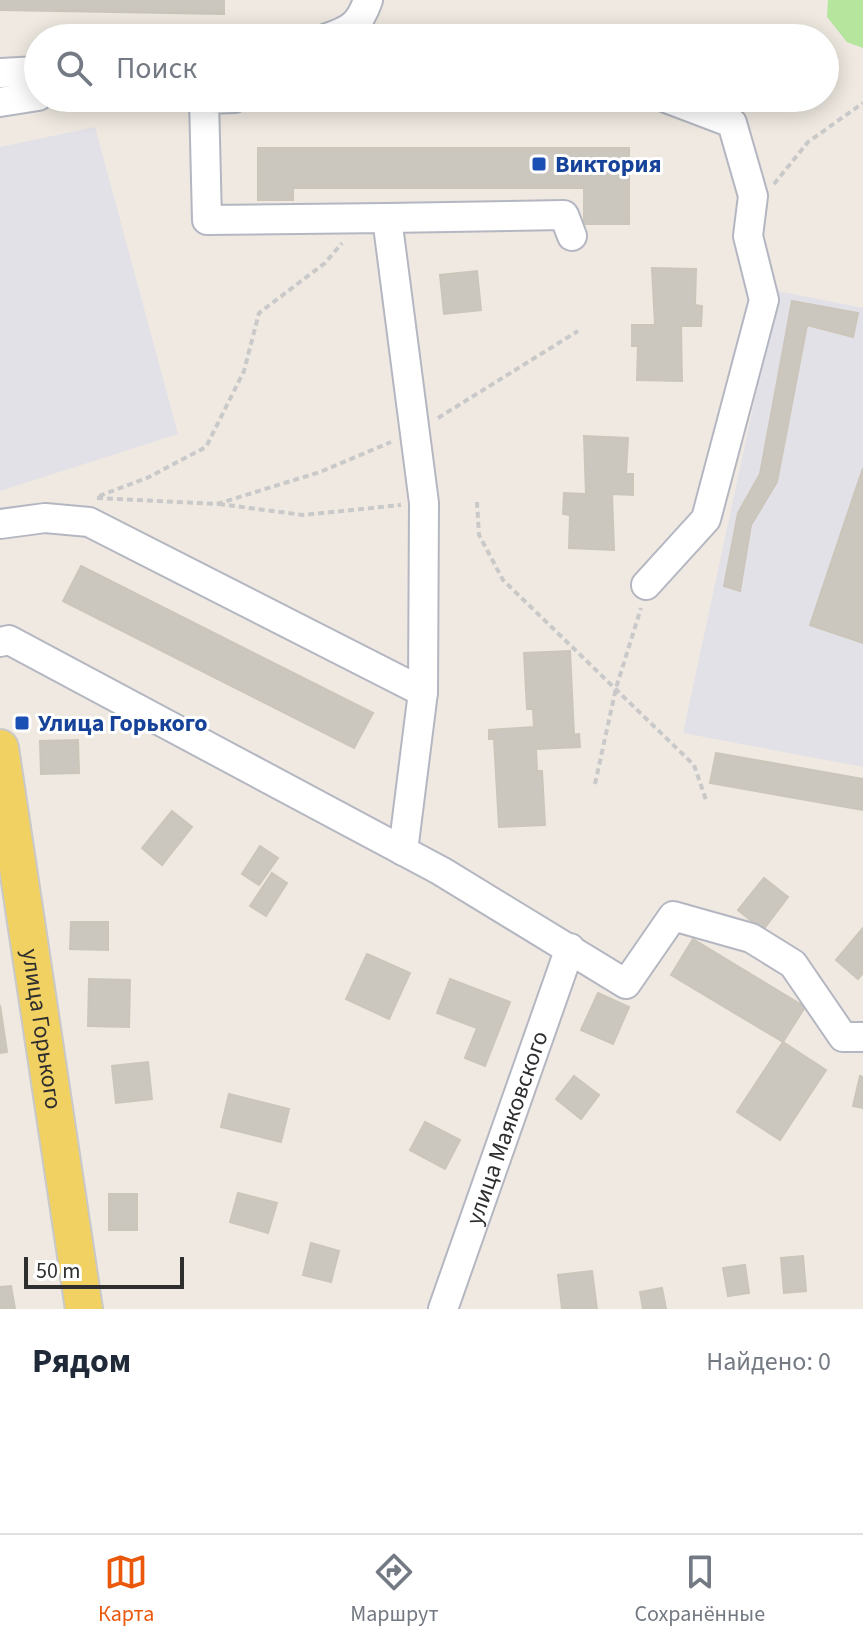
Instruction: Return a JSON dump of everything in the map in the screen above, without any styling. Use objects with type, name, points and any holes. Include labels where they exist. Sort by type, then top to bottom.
[{"type":"main road","name":"улица Горького","points":[[0,748],[84,1309]]},
{"type":"street","points":[[356,24],[361,20],[368,0]]},
{"type":"street","points":[[0,73],[24,72]]},
{"type":"street","points":[[0,102],[24,98]]},
{"type":"street","points":[[204,112],[207,220],[564,215],[572,236]]},
{"type":"street","points":[[646,585],[706,519],[764,300],[748,236],[753,196],[732,123],[703,112]]},
{"type":"street","points":[[376,218],[415,433],[424,503],[423,692],[403,851]]},
{"type":"street","points":[[0,524],[45,518],[89,522],[423,692]]},
{"type":"street","points":[[0,642],[9,640],[403,851],[626,984],[673,916],[751,938],[793,964],[853,1037]]},
{"type":"street","name":"улица Маяковского","points":[[443,1309],[570,948]]},
{"type":"path","points":[[770,192],[787,164],[808,142],[863,103]]},
{"type":"path","points":[[84,503],[147,478],[206,447],[244,371],[259,313],[325,263],[376,218]]},
{"type":"path","points":[[217,504],[320,472],[415,433],[578,331]]},
{"type":"path","points":[[97,498],[217,504],[303,515],[424,503]]},
{"type":"path","points":[[477,502],[479,535],[503,580],[694,765],[706,800]]},
{"type":"path","points":[[595,784],[616,688],[646,585]]},
{"type":"shaded area","points":[[95,127],[178,434],[0,491],[0,147]]},
{"type":"shaded area","points":[[778,291],[863,308],[863,767],[683,733]]},
{"type":"green space","points":[[828,0],[863,0],[863,48],[847,42],[839,32],[839,24],[833,24],[827,17]]},
{"type":"building","points":[[0,0],[224,0],[224,14],[0,10]]},
{"type":"building","points":[[258,148],[629,148],[629,224],[584,224],[584,188],[293,188],[293,200],[258,200]]},
{"type":"building","points":[[652,268],[696,269],[695,305],[702,306],[701,326],[681,326],[682,381],[637,380],[638,346],[632,346],[632,325],[655,325]]},
{"type":"building","points":[[477,271],[481,310],[444,314],[440,275]]},
{"type":"building","points":[[792,301],[858,313],[853,337],[807,325],[777,482],[751,525],[740,591],[724,586],[738,513],[760,474]]},
{"type":"building","points":[[584,436],[628,438],[626,474],[633,474],[633,495],[612,494],[614,550],[569,548],[570,515],[563,514],[564,493],[586,494]]},
{"type":"building","points":[[863,468],[863,643],[810,625]]},
{"type":"building","points":[[81,566],[373,713],[354,748],[63,601]]},
{"type":"building","points":[[570,651],[574,735],[579,734],[580,747],[536,749],[537,771],[542,771],[545,825],[499,827],[494,739],[489,739],[489,730],[534,727],[533,709],[527,709],[524,653]]},
{"type":"building","points":[[78,740],[79,773],[41,774],[40,741]]},
{"type":"building","points":[[716,753],[863,779],[863,810],[710,783]]},
{"type":"building","points":[[172,811],[192,827],[162,865],[142,848]]},
{"type":"building","points":[[260,846],[278,858],[259,885],[242,874]]},
{"type":"building","points":[[272,873],[287,883],[266,916],[250,906]]},
{"type":"building","points":[[764,878],[788,897],[763,930],[738,910]]},
{"type":"building","points":[[71,922],[108,922],[108,950],[70,949]]},
{"type":"building","points":[[863,928],[863,973],[858,979],[836,960]]},
{"type":"building","points":[[693,939],[805,1007],[783,1042],[671,975]]},
{"type":"building","points":[[367,954],[410,973],[389,1019],[346,999]]},
{"type":"building","points":[[89,979],[130,980],[129,1027],[88,1026]]},
{"type":"building","points":[[450,979],[510,1002],[485,1066],[465,1058],[477,1028],[437,1013]]},
{"type":"building","points":[[598,993],[629,1007],[613,1044],[581,1030]]},
{"type":"building","points":[[0,1005],[7,1052],[0,1053]]},
{"type":"building","points":[[783,1042],[826,1070],[780,1140],[737,1112]]},
{"type":"building","points":[[148,1062],[152,1099],[116,1103],[112,1066]]},
{"type":"building","points":[[574,1076],[599,1095],[581,1119],[556,1099]]},
{"type":"building","points":[[860,1076],[863,1077],[863,1108],[853,1106]]},
{"type":"building","points":[[229,1094],[289,1109],[281,1142],[221,1127]]},
{"type":"building","points":[[425,1122],[460,1140],[445,1169],[410,1150]]},
{"type":"building","points":[[238,1193],[277,1203],[268,1233],[230,1222]]},
{"type":"building","points":[[109,1194],[137,1194],[137,1230],[109,1230]]},
{"type":"building","points":[[311,1243],[339,1251],[331,1282],[303,1275]]},
{"type":"building","points":[[803,1256],[806,1291],[784,1293],[781,1258]]},
{"type":"building","points":[[745,1265],[749,1293],[728,1296],[723,1268]]},
{"type":"building","points":[[592,1271],[597,1309],[562,1309],[558,1275]]},
{"type":"building","points":[[11,1286],[15,1309],[0,1309],[0,1287]]},
{"type":"building","points":[[662,1288],[666,1309],[643,1309],[640,1292]]},
{"type":"place","name":"Виктория","points":[[539,164]]},
{"type":"place","name":"Улица Горького","points":[[22,723]]}]
